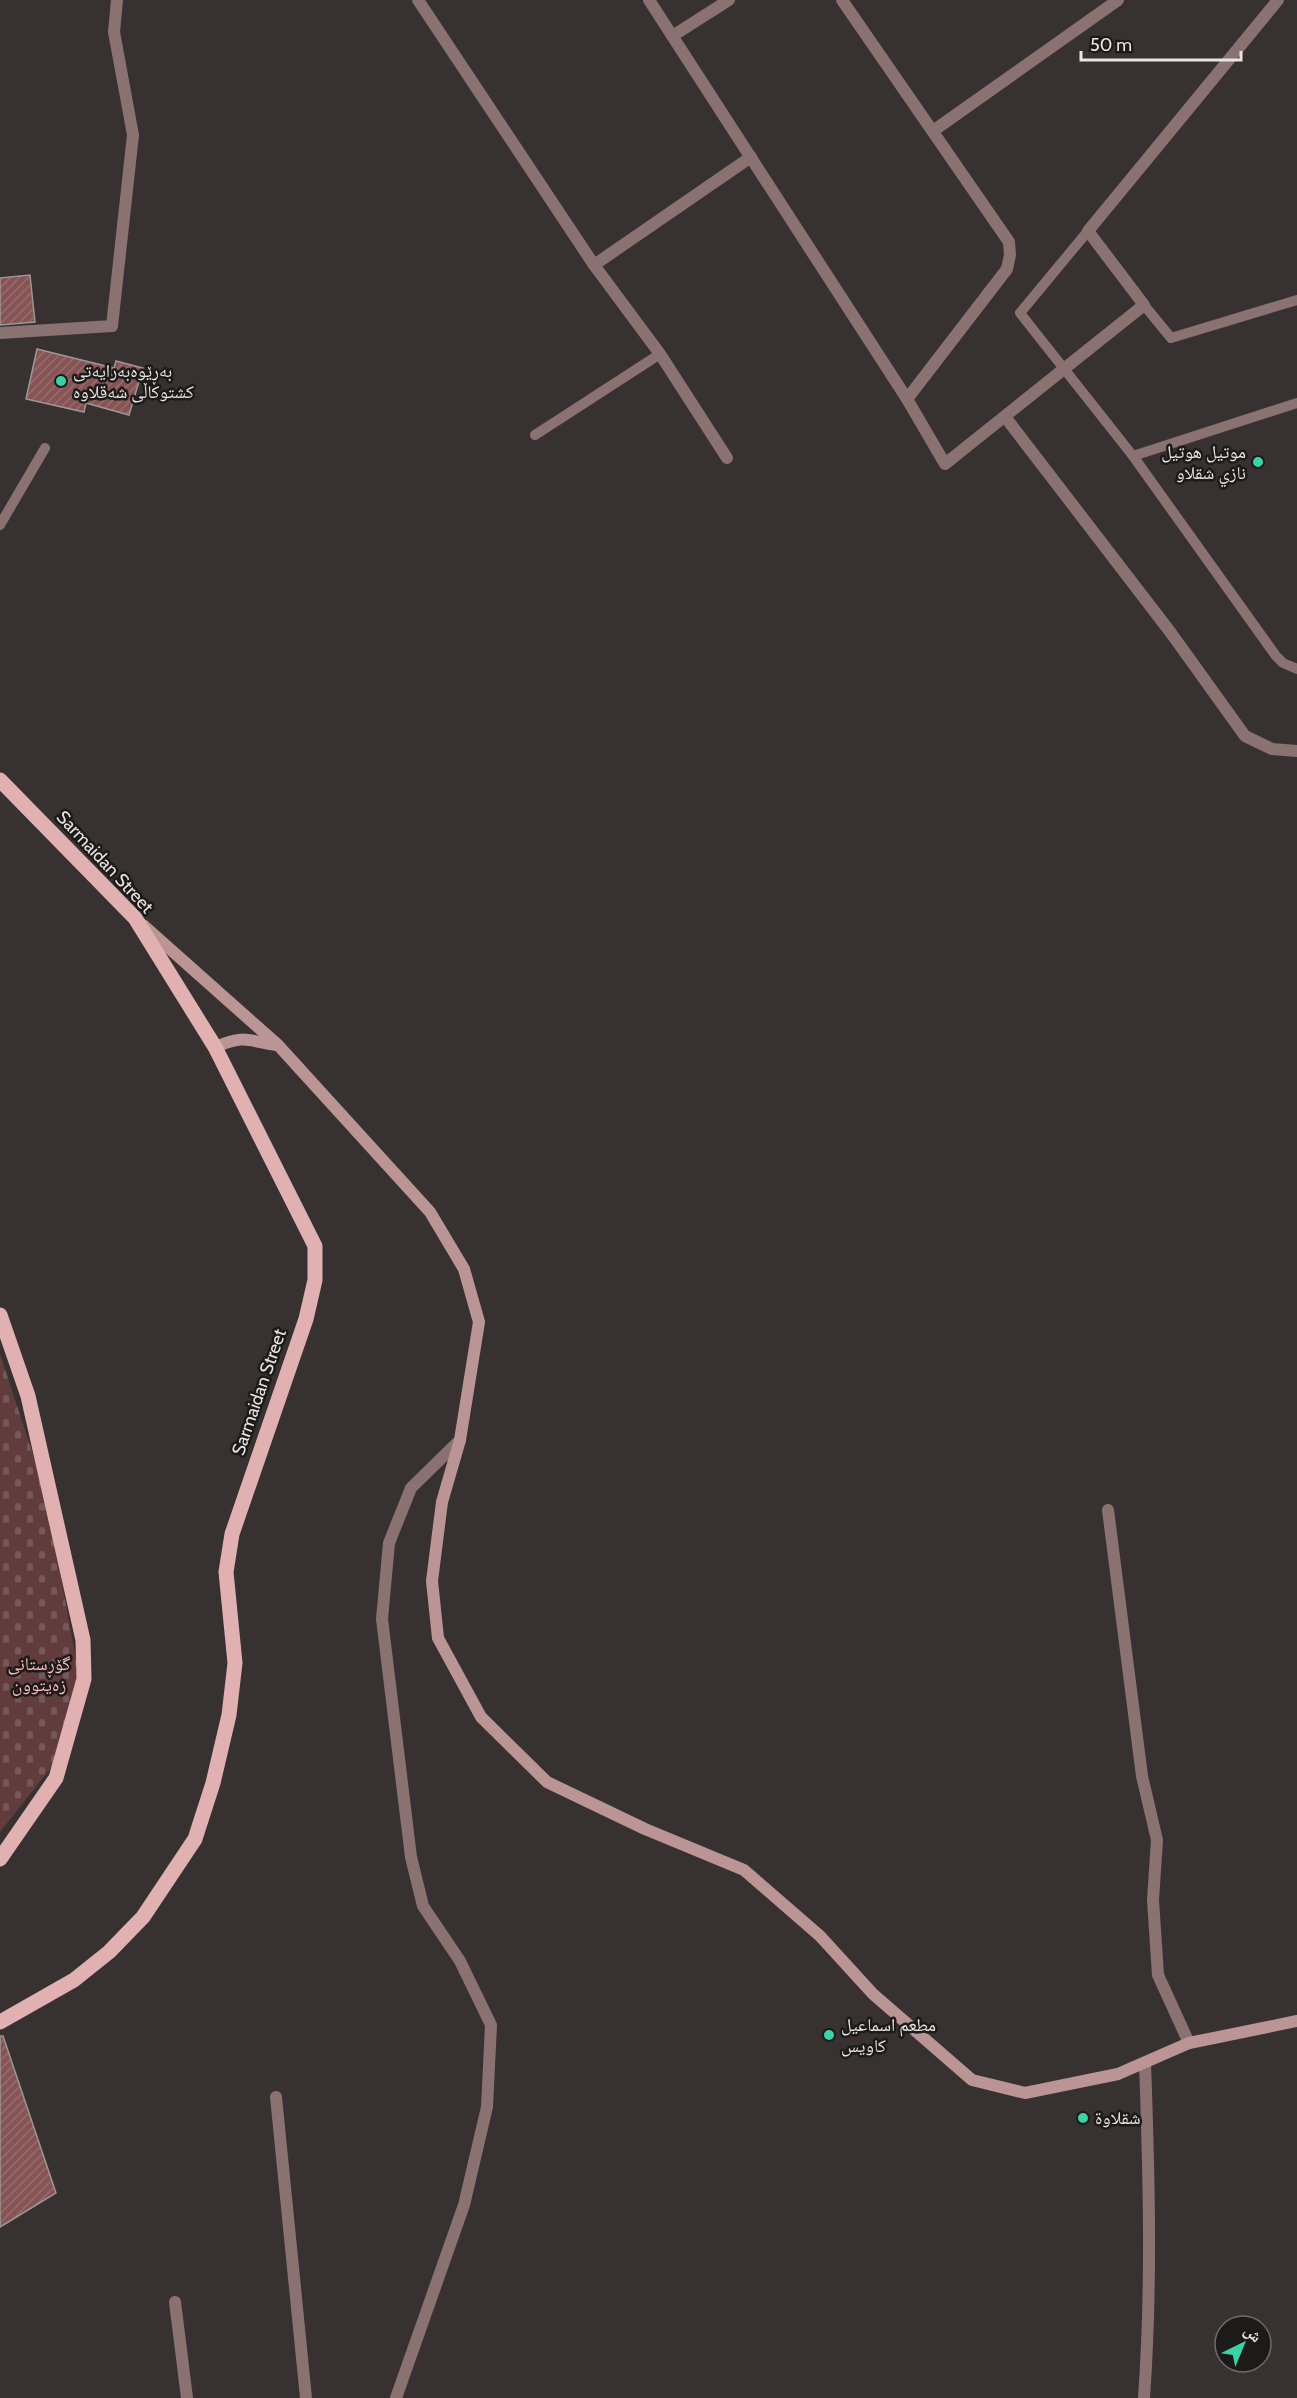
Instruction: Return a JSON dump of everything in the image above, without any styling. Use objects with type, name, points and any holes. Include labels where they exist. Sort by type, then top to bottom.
[{"type":"main road","name":"Sarmaidan Street","points":[[0,780],[135,918],[215,1047],[315,1246],[315,1280],[306,1319],[232,1534],[226,1572],[235,1663],[229,1715],[213,1783],[195,1839],[142,1917],[109,1952],[74,1980],[0,2022]]},
{"type":"main road","points":[[0,1315],[31,1408],[83,1640],[84,1679],[56,1778],[0,1859]]},
{"type":"street","points":[[0,333],[112,326],[133,135],[114,32],[117,0]]},
{"type":"street","points":[[418,0],[594,265],[660,354],[727,458]]},
{"type":"street","points":[[649,0],[752,157],[945,464],[1006,418],[1064,367],[1144,305],[1088,231],[1278,0]]},
{"type":"street","points":[[674,35],[729,0]]},
{"type":"street","points":[[842,0],[1009,242],[1010,255],[1007,269],[906,399]]},
{"type":"street","points":[[933,131],[1118,0]]},
{"type":"street","points":[[594,265],[752,157]]},
{"type":"street","points":[[1006,418],[1171,633],[1245,736],[1272,748],[1297,751]]},
{"type":"street","points":[[135,918],[278,1045],[430,1212],[464,1269],[479,1322],[460,1440],[442,1502],[432,1581],[438,1638],[481,1717],[547,1782],[645,1829],[744,1870],[820,1936],[873,1994],[972,2080],[1025,2093],[1118,2074],[1188,2043],[1297,2021]]},
{"type":"street","points":[[215,1047],[232,1040],[249,1038],[278,1045]]},
{"type":"street","points":[[396,2398],[464,2205],[487,2107],[491,2025],[460,1961],[423,1906],[411,1857],[382,1619],[389,1543],[411,1488],[460,1440]]},
{"type":"street","points":[[1108,1510],[1142,1776],[1157,1840],[1153,1900],[1158,1975],[1188,2043]]},
{"type":"street","points":[[1144,2398],[1150,2316],[1150,2223],[1145,2063]]},
{"type":"street","points":[[276,2097],[306,2398]]},
{"type":"street","points":[[176,2302],[187,2398]]},
{"type":"lane","points":[[1088,231],[1020,313],[1133,456],[1276,656],[1283,663],[1297,669]]},
{"type":"lane","points":[[1144,305],[1171,338],[1297,300]]},
{"type":"lane","points":[[535,435],[660,354]]},
{"type":"lane","points":[[1133,456],[1297,403]]},
{"type":"lane","points":[[0,525],[45,448]]},
{"type":"green space","name":"گۆڕستانی زەیتوون","points":[[0,1354],[45,1491],[80,1681],[53,1765],[0,1832]]},
{"type":"building","points":[[30,275],[35,322],[0,325],[0,278]]},
{"type":"building","points":[[37,349],[114,368],[116,361],[143,368],[129,415],[86,403],[84,412],[26,399]]},
{"type":"building","points":[[0,2036],[3,2036],[56,2193],[0,2227]]},
{"type":"place","name":"بەڕێوەبەرایەتی کشتوکاڵی شەقلاوە","points":[[61,381]]},
{"type":"place","name":"موتيل هوتيل نازي شقلاو","points":[[1258,462]]},
{"type":"place","name":"مطعم اسماعیل کاویس","points":[[829,2035]]},
{"type":"place","name":"شقلاوة","points":[[1083,2118]]}]
